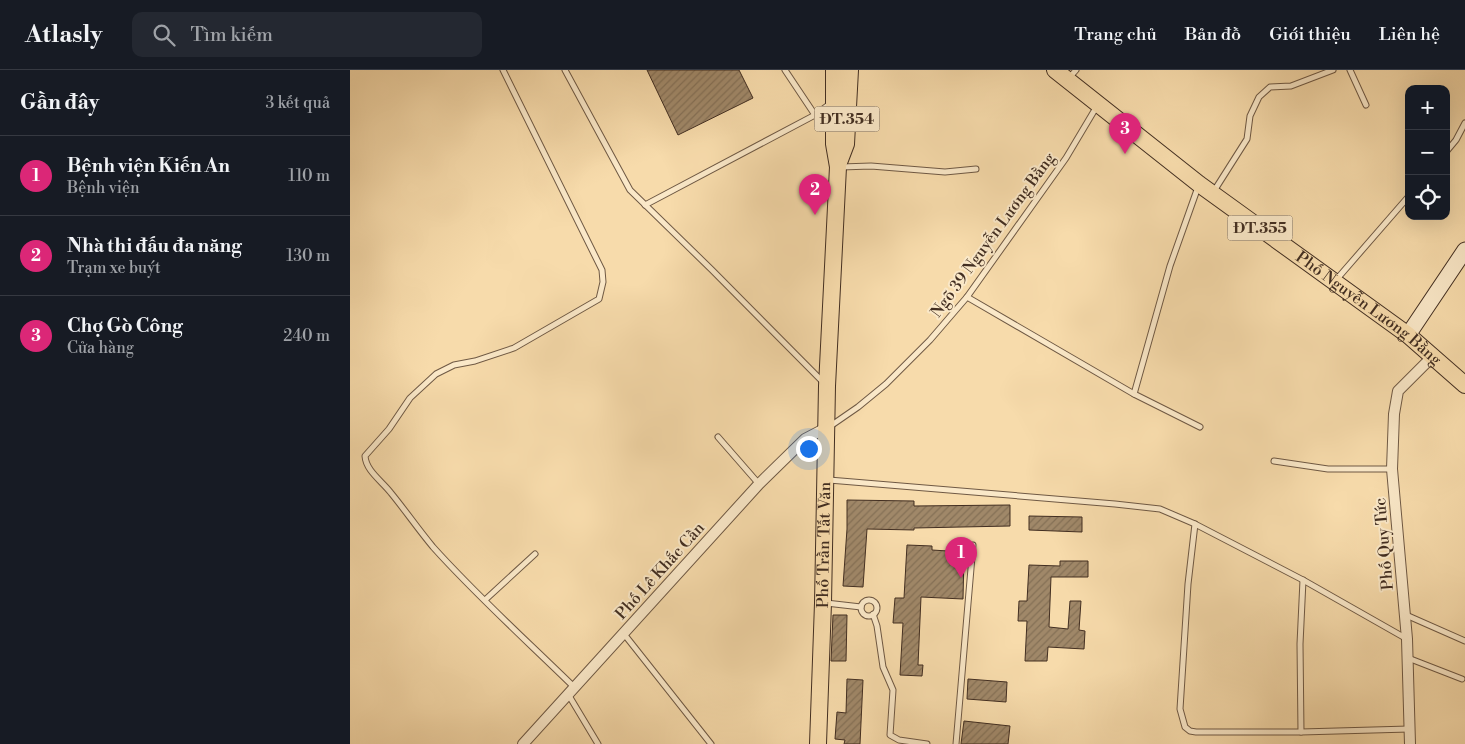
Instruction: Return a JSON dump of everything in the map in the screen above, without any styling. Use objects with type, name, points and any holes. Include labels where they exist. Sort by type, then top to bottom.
[{"type":"main road","name":"Phố Trần Tất Văn","points":[[818,744],[827,386],[838,167],[834,144],[834,70]]},
{"type":"main road","name":"Phố Trần Tất Văn","points":[[838,167],[846,144],[850,70]]},
{"type":"main road","name":"Phố Nguyễn Lương Bằng","points":[[1067,73],[1098,104],[1206,188],[1408,336],[1465,385]]},
{"type":"street","points":[[1408,336],[1465,250]]},
{"type":"street","name":"Phố Quy Tức","points":[[1410,744],[1406,615],[1392,469],[1394,414],[1398,391],[1433,356]]},
{"type":"street","name":"Phố Lê Khắc Cần","points":[[523,744],[759,484],[805,439],[826,428]]},
{"type":"lane","points":[[503,70],[602,270],[603,282],[599,299],[514,348],[475,361],[454,365],[436,374],[410,398],[389,429],[365,456],[368,468],[433,546],[571,690],[598,744]]},
{"type":"lane","points":[[565,70],[630,190],[827,386]]},
{"type":"lane","points":[[785,70],[814,115]]},
{"type":"lane","points":[[1134,394],[1170,266],[1206,188],[1247,139],[1250,116],[1259,97],[1270,87],[1291,86],[1333,70]]},
{"type":"lane","points":[[1350,70],[1366,105]]},
{"type":"lane","points":[[645,205],[814,115],[834,100]]},
{"type":"lane","name":"Ngõ 39 Nguyễn Lương Bằng","points":[[826,428],[858,407],[886,384],[930,340],[967,297],[1066,158],[1098,104]]},
{"type":"lane","points":[[1450,147],[1465,123]]},
{"type":"lane","points":[[838,167],[871,166],[945,172],[976,170]]},
{"type":"lane","points":[[1334,282],[1405,201]]},
{"type":"lane","points":[[967,297],[1134,394],[1200,427]]},
{"type":"lane","points":[[718,437],[759,484]]},
{"type":"lane","points":[[1274,461],[1328,469],[1392,469]]},
{"type":"lane","points":[[825,480],[1160,509],[1195,524],[1302,580],[1407,639]]},
{"type":"lane","points":[[1195,524],[1188,584],[1180,709],[1184,727],[1196,732],[1409,729]]},
{"type":"lane","points":[[956,744],[973,545]]},
{"type":"lane","points":[[484,600],[535,554]]},
{"type":"lane","points":[[1301,732],[1300,644],[1302,580]]},
{"type":"lane","points":[[868,600],[874,602],[877,608],[873,614],[866,615],[861,610],[861,607],[864,601],[868,600]]},
{"type":"lane","points":[[823,603],[861,607]]},
{"type":"lane","points":[[873,614],[877,626],[883,666],[893,690],[890,735],[899,740],[927,744]]},
{"type":"lane","points":[[1406,615],[1465,641]]},
{"type":"lane","points":[[624,634],[711,744]]},
{"type":"lane","points":[[1408,658],[1462,679]]},
{"type":"building","points":[[647,70],[739,70],[753,98],[678,135]]},
{"type":"building","points":[[847,500],[914,501],[914,506],[1010,505],[1010,526],[914,528],[914,530],[867,529],[863,587],[843,586]]},
{"type":"building","points":[[1029,516],[1082,517],[1082,532],[1029,530]]},
{"type":"building","points":[[907,545],[932,546],[932,550],[964,552],[963,599],[921,597],[918,665],[923,665],[922,676],[900,675],[903,623],[893,623],[895,598],[904,598]]},
{"type":"building","points":[[1060,561],[1088,561],[1088,577],[1051,577],[1049,627],[1068,629],[1070,601],[1081,601],[1079,630],[1085,631],[1084,649],[1048,647],[1047,661],[1025,661],[1027,621],[1018,621],[1019,601],[1027,601],[1029,565],[1060,566]]},
{"type":"building","points":[[833,615],[847,615],[846,661],[831,661]]},
{"type":"building","points":[[847,679],[863,680],[860,744],[844,744],[845,740],[835,739],[837,712],[846,713]]},
{"type":"building","points":[[968,679],[1007,682],[1006,702],[967,699]]},
{"type":"building","points":[[964,721],[1010,726],[1008,744],[961,744]]},
{"type":"place","name":"Chợ Gò Công","points":[[1125,154]]},
{"type":"place","name":"Nhà thi đấu đa năng","points":[[815,215]]},
{"type":"place","name":"Bệnh viện Kiến An","points":[[961,578]]}]
